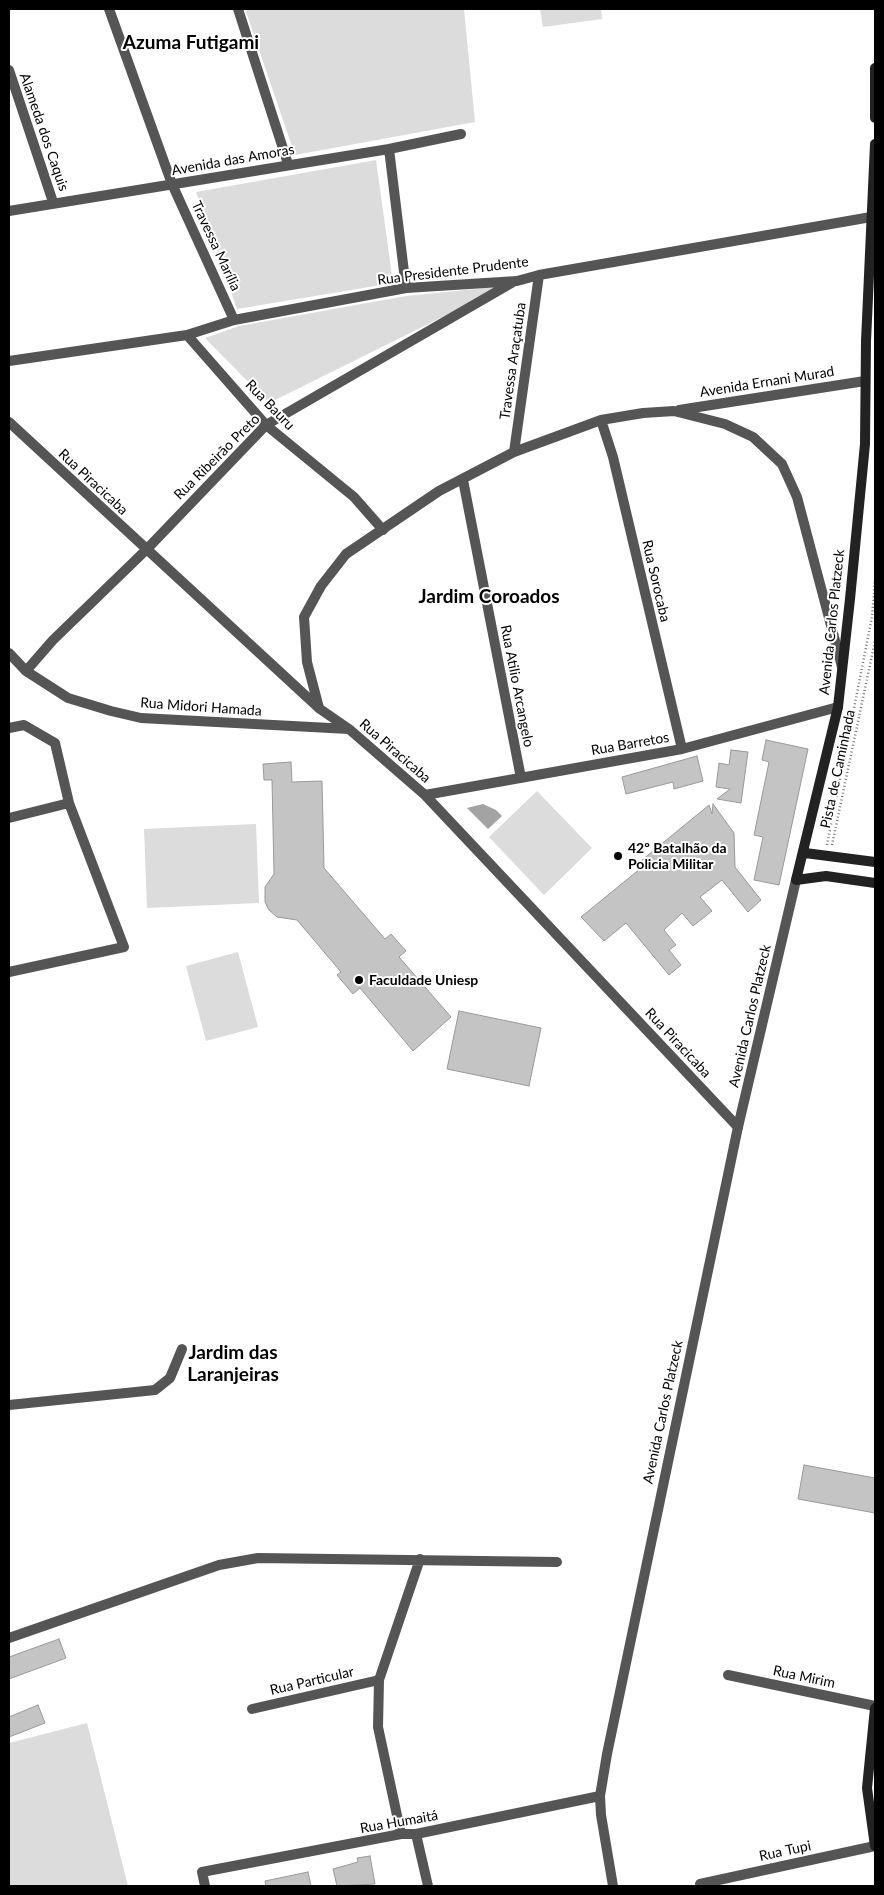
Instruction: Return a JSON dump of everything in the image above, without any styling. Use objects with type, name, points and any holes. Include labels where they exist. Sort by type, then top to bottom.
[{"type":"main road","points":[[875,68],[875,118]]},
{"type":"main road","name":"Avenida Carlos Platzeck","points":[[796,880],[805,852],[838,707],[865,444],[865,381],[875,144]]},
{"type":"main road","points":[[805,852],[875,862]]},
{"type":"main road","points":[[796,880],[826,876],[875,883]]},
{"type":"main road","points":[[875,1707],[867,1788],[875,1846]]},
{"type":"street","name":"Travessa Marília","points":[[109,9],[172,184],[234,320]]},
{"type":"street","points":[[238,9],[288,164]]},
{"type":"street","name":"Alameda dos Caquis","points":[[9,70],[53,202]]},
{"type":"street","name":"Avenida das Amoras","points":[[9,211],[53,202],[389,149],[461,134]]},
{"type":"street","points":[[389,149],[406,288]]},
{"type":"street","name":"Rua Presidente Prudente","points":[[9,360],[187,335],[234,320],[406,288],[517,280],[871,217]]},
{"type":"street","name":"Travessa Araçatuba","points":[[514,452],[539,275]]},
{"type":"street","name":"Rua Ribeirão Preto","points":[[26,671],[53,640],[146,550],[266,425],[517,280]]},
{"type":"street","name":"Rua Bauru","points":[[187,335],[266,425],[354,497],[383,530]]},
{"type":"street","name":"Avenida Ernani Murad","points":[[320,709],[307,662],[304,617],[321,586],[346,554],[439,491],[514,452],[601,420],[643,413],[674,411],[865,381]]},
{"type":"street","name":"Avenida Ernani Murad","points":[[674,411],[725,424],[753,436],[782,464],[797,497],[842,669]]},
{"type":"street","name":"Rua Sorocaba","points":[[601,420],[613,457],[682,749]]},
{"type":"street","name":"Rua Piracicaba","points":[[9,422],[320,709],[349,729],[425,795],[738,1127]]},
{"type":"street","name":"Rua Atilio Arcangelo","points":[[463,480],[521,778]]},
{"type":"street","name":"Rua Midori Hamada","points":[[9,653],[26,671],[68,698],[140,718],[349,729]]},
{"type":"street","name":"Rua Barretos","points":[[425,795],[682,749],[838,707]]},
{"type":"street","points":[[9,728],[24,725],[55,742],[69,803],[124,947],[9,972]]},
{"type":"street","points":[[9,818],[69,803]]},
{"type":"street","name":"Avenida Carlos Platzeck","points":[[613,1886],[601,1815],[600,1796],[628,1646],[738,1127],[796,880]]},
{"type":"street","points":[[9,1405],[155,1390],[170,1378],[182,1349]]},
{"type":"street","points":[[9,1638],[219,1565],[258,1558],[557,1562]]},
{"type":"street","points":[[401,1834],[378,1727],[379,1680],[420,1560]]},
{"type":"street","name":"Rua Mirim","points":[[728,1675],[875,1707]]},
{"type":"street","name":"Rua Particular","points":[[252,1709],[379,1680]]},
{"type":"street","name":"Rua Humaitá","points":[[205,1886],[202,1872],[401,1834],[416,1834],[600,1796]]},
{"type":"street","points":[[416,1834],[428,1886]]},
{"type":"street","name":"Rua Tupi","points":[[700,1884],[875,1846]]},
{"type":"path","points":[[828,854],[872,617],[875,581]]},
{"type":"path","name":"Pista de Caminhada","points":[[828,854],[875,641]]},
{"type":"shaded area","points":[[245,9],[464,9],[475,122],[295,155]]},
{"type":"shaded area","points":[[540,9],[601,9],[602,19],[543,27]]},
{"type":"shaded area","points":[[376,160],[393,283],[237,309],[196,192]]},
{"type":"shaded area","points":[[505,286],[269,403],[205,338],[239,326],[406,296]]},
{"type":"shaded area","points":[[537,791],[592,848],[544,895],[489,837]]},
{"type":"shaded area","points":[[483,804],[496,810],[502,816],[488,829],[467,808]]},
{"type":"shaded area","points":[[256,824],[259,903],[147,908],[144,829]]},
{"type":"shaded area","points":[[238,952],[258,1027],[206,1041],[186,966]]},
{"type":"shaded area","points":[[87,1723],[128,1886],[9,1886],[9,1743]]},
{"type":"building","points":[[766,740],[808,749],[779,885],[754,880],[763,837],[754,835],[769,762],[762,760]]},
{"type":"building","points":[[731,750],[748,752],[741,803],[717,799],[730,789],[716,787],[719,763],[729,765]]},
{"type":"building","points":[[697,756],[703,781],[674,789],[673,782],[626,794],[622,777]]},
{"type":"building","points":[[291,762],[292,782],[322,781],[324,868],[385,939],[391,934],[406,951],[399,957],[451,1017],[413,1051],[360,988],[353,994],[337,975],[341,972],[297,920],[277,917],[269,910],[265,902],[265,887],[274,874],[272,780],[264,780],[263,764]]},
{"type":"building","points":[[713,804],[734,833],[735,867],[761,900],[748,912],[722,880],[700,897],[712,911],[693,926],[682,913],[664,930],[676,945],[669,950],[681,965],[669,975],[626,923],[604,941],[581,917],[646,864],[642,860],[709,805],[712,814]]},
{"type":"building","points":[[459,1011],[541,1028],[529,1086],[447,1069]]},
{"type":"building","points":[[804,1465],[875,1478],[875,1513],[798,1499]]},
{"type":"building","points":[[59,1639],[66,1658],[9,1679],[9,1657]]},
{"type":"building","points":[[38,1705],[45,1723],[9,1737],[9,1717]]},
{"type":"building","points":[[370,1856],[375,1884],[337,1886],[333,1869],[358,1862],[357,1858]]},
{"type":"building","points":[[308,1872],[311,1886],[266,1886],[265,1881]]},
{"type":"place","name":"42º Batalhão da Policia Militar","points":[[618,856]]},
{"type":"place","name":"Faculdade Uniesp","points":[[359,980]]},
{"type":"district","name":"Azuma Futigami","points":[[191,43]]},
{"type":"district","name":"Jardim Coroados","points":[[489,597]]},
{"type":"district","name":"Jardim das Laranjeiras","points":[[233,1364]]}]
